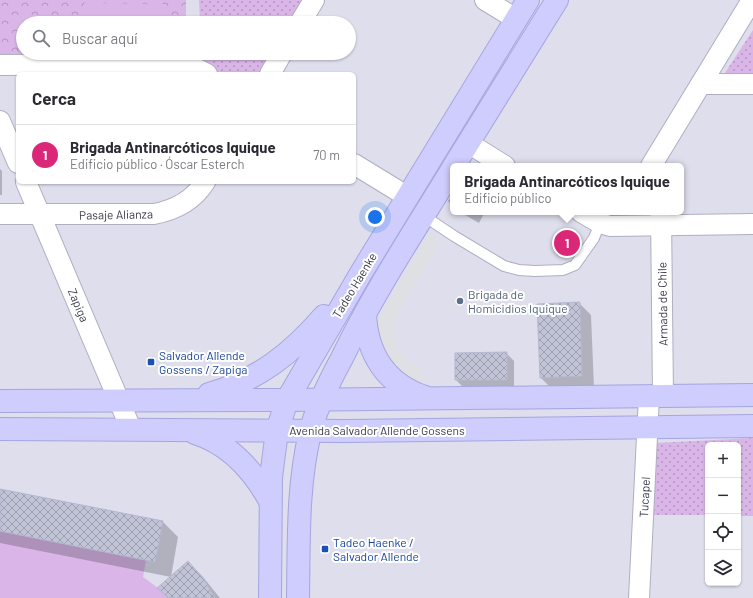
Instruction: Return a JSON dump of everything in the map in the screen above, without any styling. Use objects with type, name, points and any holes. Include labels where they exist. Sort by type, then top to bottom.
[{"type":"main road","name":"Tadeo Haenke","points":[[270,598],[270,501],[272,465],[277,431],[287,400],[361,273],[528,0]]},
{"type":"main road","name":"Tadeo Haenke","points":[[456,163],[557,0]]},
{"type":"main road","name":"Tadeo Haenke","points":[[298,598],[300,506],[304,466],[310,431],[336,368],[365,314],[450,174]]},
{"type":"main road","points":[[180,400],[198,397],[244,382],[276,363],[294,349],[361,273]]},
{"type":"main road","points":[[365,314],[369,342],[375,356],[383,368],[392,378],[404,387],[417,394],[430,398]]},
{"type":"main road","points":[[0,401],[322,400],[753,395]]},
{"type":"main road","name":"Avenida Salvador Allende Gossens","points":[[0,428],[310,431],[753,426]]},
{"type":"main road","points":[[186,430],[216,442],[241,460],[252,472],[270,501]]},
{"type":"street","points":[[304,16],[314,0]]},
{"type":"street","points":[[485,0],[516,18]]},
{"type":"street","points":[[657,161],[701,84],[752,0]]},
{"type":"street","points":[[271,72],[278,60]]},
{"type":"street","points":[[0,65],[178,64],[203,72]]},
{"type":"street","points":[[701,84],[753,84]]},
{"type":"street","points":[[0,121],[16,158]]},
{"type":"street","points":[[468,143],[500,163]]},
{"type":"street","points":[[356,165],[408,197]]},
{"type":"street","name":"Zapiga","points":[[27,184],[132,429]]},
{"type":"street","name":"Pasaje Alianza","points":[[0,214],[154,214],[176,208],[186,202],[195,195],[203,184]]},
{"type":"street","points":[[593,215],[613,220],[661,218],[753,224]]},
{"type":"street","name":"Armada de Chile","points":[[656,396],[661,218]]},
{"type":"street","name":"Tucapel","points":[[639,598],[648,427],[656,396]]},
{"type":"lane","points":[[424,216],[504,266],[519,270],[535,271],[562,270],[575,265],[594,238],[613,220]]},
{"type":"shaded area","points":[[0,0],[753,0],[753,598],[0,598]]},
{"type":"shaded area","points":[[429,233],[441,242],[402,306],[394,326],[397,345],[406,359],[424,368],[421,385],[388,364],[378,338],[378,319]]},
{"type":"green space","points":[[0,0],[186,0],[186,16],[16,16],[16,59],[0,59]]},
{"type":"green space","points":[[199,0],[311,0],[301,16],[200,16]]},
{"type":"green space","points":[[84,3],[166,4],[166,16],[84,16]]},
{"type":"green space","points":[[753,30],[753,76],[723,76]]},
{"type":"green space","points":[[200,60],[275,60],[267,72],[216,72],[200,63]]},
{"type":"green space","points":[[753,438],[753,516],[741,516],[741,442],[705,442],[705,515],[654,515],[655,443]]},
{"type":"green space","points":[[0,489],[163,521],[155,562],[146,560],[143,577],[158,588],[188,561],[203,578],[215,598],[0,598]]},
{"type":"building","points":[[580,302],[582,376],[540,378],[537,304]]},
{"type":"building","points":[[507,352],[507,380],[455,380],[455,353]]},
{"type":"building","points":[[0,489],[163,521],[155,562],[0,531]]},
{"type":"building","points":[[188,561],[203,578],[215,598],[169,598],[157,588]]},
{"type":"place","name":"Brigada Antinarcóticos Iquique","points":[[567,243]]},
{"type":"place","name":"Brigada de Homicidios Iquique","points":[[460,301]]},
{"type":"place","name":"Salvador Allende Gossens / Zapiga","points":[[151,362]]},
{"type":"place","name":"Tadeo Haenke / Salvador Allende","points":[[325,549]]}]
